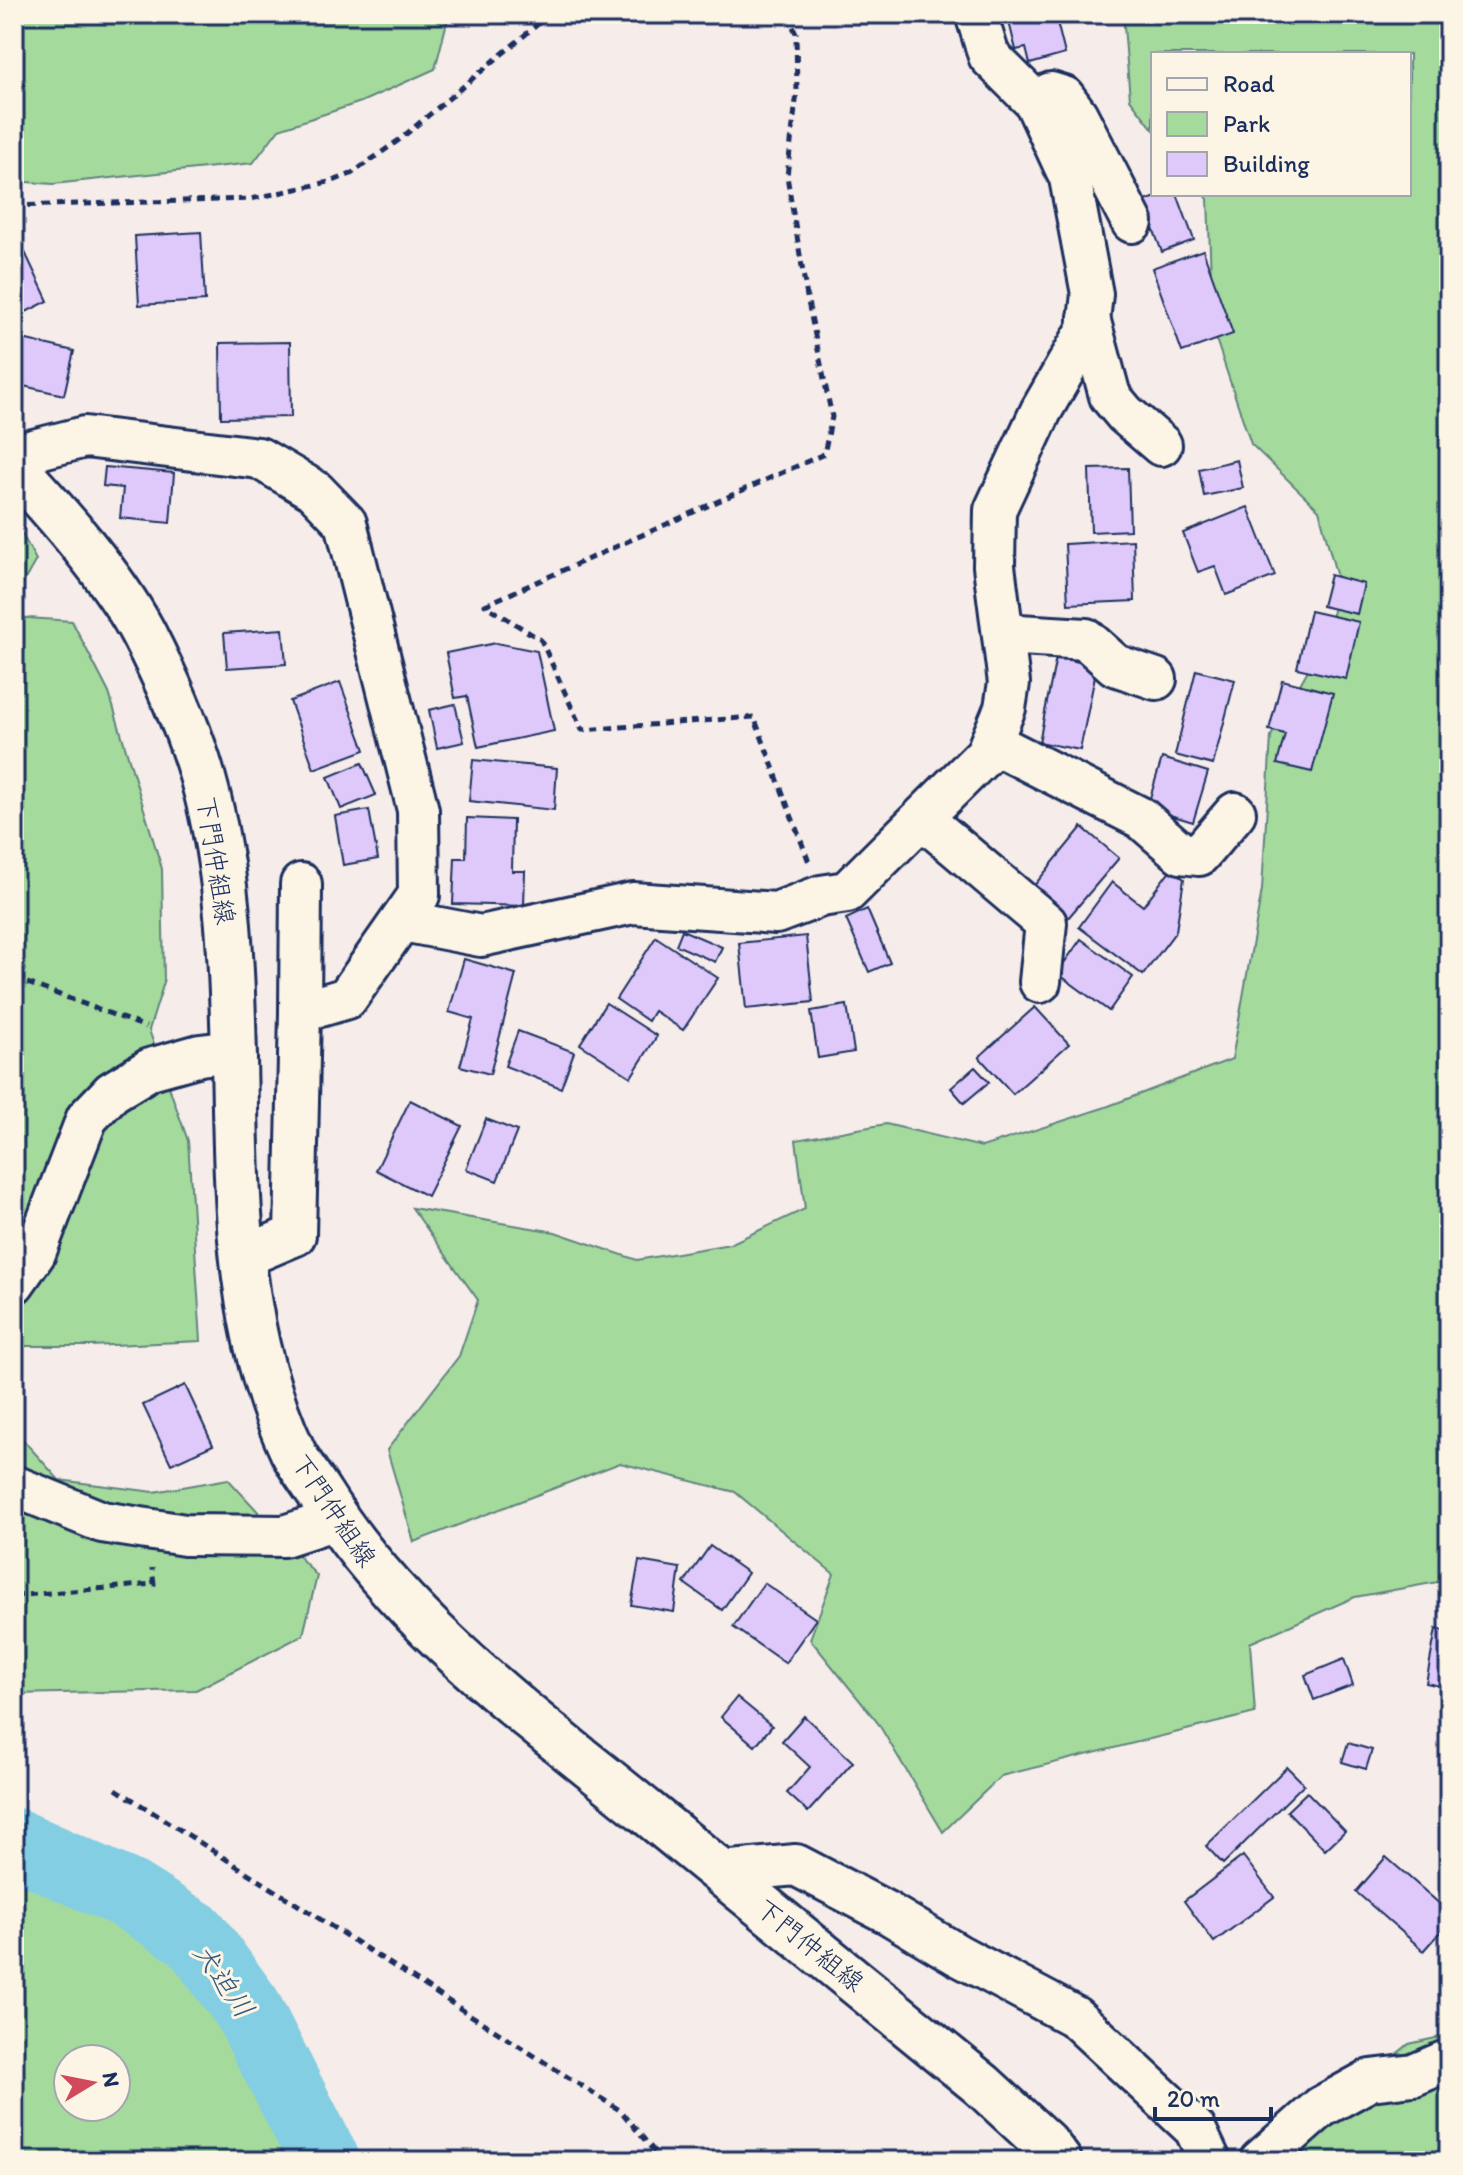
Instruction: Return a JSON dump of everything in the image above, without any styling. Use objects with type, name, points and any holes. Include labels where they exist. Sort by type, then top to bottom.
[{"type":"street","points":[[403,921],[481,936],[633,903],[776,913],[821,896],[847,892],[986,754],[1005,708],[1009,683],[994,566],[995,510],[1041,411],[1088,329],[1092,294],[1070,178],[1035,102],[989,56],[976,14]]},
{"type":"street","points":[[1035,102],[1051,93],[1064,97],[1077,115],[1132,222]]},
{"type":"street","points":[[1089,318],[1110,396],[1125,414],[1161,445]]},
{"type":"street","points":[[14,455],[85,437],[259,458],[315,491],[346,523],[418,810],[419,895],[347,998],[300,1012]]},
{"type":"street","name":"下門仲組線","points":[[14,467],[98,566],[141,629],[175,701],[198,763],[212,819],[226,907],[234,1051],[237,1208],[248,1304],[268,1386],[294,1454],[336,1519],[380,1576],[472,1670],[982,2085],[1046,2144],[1059,2161]]},
{"type":"street","points":[[1003,634],[1086,639],[1115,665],[1156,679]]},
{"type":"street","points":[[991,742],[1141,818],[1181,853],[1199,855],[1235,813]]},
{"type":"street","points":[[923,819],[1046,923],[1040,982]]},
{"type":"street","points":[[243,1257],[295,1235],[301,884]]},
{"type":"street","points":[[14,1283],[35,1253],[87,1118],[112,1092],[150,1069],[200,1055],[234,1051]]},
{"type":"street","points":[[14,1486],[102,1522],[185,1535],[284,1536],[336,1519]]},
{"type":"street","points":[[721,1872],[796,1865],[1075,2017],[1195,2129],[1210,2161]]},
{"type":"street","points":[[1260,2161],[1321,2107],[1370,2080],[1414,2075],[1449,2060]]},
{"type":"path","points":[[14,206],[251,199],[333,181],[351,174],[399,140],[550,14]]},
{"type":"path","points":[[787,14],[796,33],[797,92],[787,176],[807,297],[832,417],[824,454],[485,605],[541,640],[582,730],[754,717],[821,896]]},
{"type":"path","points":[[14,978],[162,1033],[174,1063]]},
{"type":"path","points":[[14,1596],[154,1584],[151,1563]]},
{"type":"path","points":[[116,1789],[621,2111],[662,2161]]},
{"type":"green space","points":[[14,14],[449,14],[435,69],[361,102],[279,129],[253,163],[53,184],[14,181]]},
{"type":"green space","points":[[1123,14],[1449,14],[1449,1580],[1355,1597],[1250,1643],[1255,1713],[1001,1776],[943,1832],[878,1723],[810,1639],[834,1574],[735,1492],[620,1463],[414,1542],[387,1450],[459,1356],[478,1300],[412,1208],[555,1232],[637,1260],[730,1244],[805,1209],[796,1140],[886,1124],[982,1147],[1106,1107],[1232,1059],[1262,890],[1271,736],[1322,645],[1340,589],[1319,510],[1251,444],[1213,330],[1206,196],[1411,196],[1411,52],[1151,52],[1151,126],[1130,99]]},
{"type":"green space","points":[[14,519],[36,560],[14,599]]},
{"type":"green space","points":[[14,617],[72,621],[109,693],[162,869],[164,982],[149,1030],[188,1141],[201,1341],[18,1346],[15,1431],[59,1480],[154,1492],[228,1479],[317,1576],[303,1635],[196,1690],[14,1694]]},
{"type":"green space","points":[[14,1812],[134,1894],[348,2161],[14,2161]]},
{"type":"green space","points":[[1449,2035],[1449,2161],[1406,2161],[1403,2156],[1396,2161],[1287,2161],[1308,2125],[1409,2044]]},
{"type":"building","points":[[1007,14],[1055,14],[1065,54],[1030,64],[1026,48],[1016,50]]},
{"type":"building","points":[[1159,196],[1178,196],[1194,240],[1162,252],[1143,202]]},
{"type":"building","points":[[14,229],[48,301],[14,318]]},
{"type":"building","points":[[201,232],[205,301],[139,305],[135,236]]},
{"type":"building","points":[[1203,250],[1233,334],[1182,352],[1152,268]]},
{"type":"building","points":[[14,337],[74,351],[64,395],[14,384]]},
{"type":"building","points":[[290,342],[291,417],[221,418],[220,343]]},
{"type":"building","points":[[1237,460],[1243,488],[1204,496],[1199,469]]},
{"type":"building","points":[[105,467],[174,473],[170,523],[120,518],[123,488],[103,486]]},
{"type":"building","points":[[1128,468],[1130,530],[1091,532],[1089,469]]},
{"type":"building","points":[[1248,507],[1275,576],[1226,595],[1215,566],[1198,572],[1183,533]]},
{"type":"building","points":[[1133,540],[1135,601],[1068,604],[1065,544]]},
{"type":"building","points":[[1330,575],[1364,584],[1357,614],[1322,606]]},
{"type":"building","points":[[1310,611],[1359,622],[1346,679],[1297,668]]},
{"type":"building","points":[[283,629],[286,664],[227,668],[224,633]]},
{"type":"building","points":[[496,643],[537,651],[554,731],[478,747],[467,696],[455,698],[446,653]]},
{"type":"building","points":[[1056,657],[1097,666],[1080,750],[1039,742]]},
{"type":"building","points":[[1196,670],[1235,680],[1213,765],[1175,755]]},
{"type":"building","points":[[1282,680],[1333,693],[1312,772],[1277,764],[1285,734],[1269,730]]},
{"type":"building","points":[[340,682],[365,750],[314,769],[290,701]]},
{"type":"building","points":[[455,704],[464,742],[437,748],[429,710]]},
{"type":"building","points":[[1162,758],[1208,772],[1193,822],[1147,808]]},
{"type":"building","points":[[473,760],[557,768],[554,810],[469,801]]},
{"type":"building","points":[[362,763],[376,795],[341,809],[328,777]]},
{"type":"building","points":[[369,810],[378,859],[343,865],[335,816]]},
{"type":"building","points":[[467,818],[513,820],[512,871],[525,871],[524,906],[453,904],[455,858],[466,858]]},
{"type":"building","points":[[1082,827],[1119,858],[1068,918],[1032,888]]},
{"type":"building","points":[[1171,869],[1184,879],[1176,931],[1143,975],[1079,927],[1112,882],[1143,906]]},
{"type":"building","points":[[867,909],[890,963],[869,972],[846,919]]},
{"type":"building","points":[[682,930],[722,947],[715,962],[676,945]]},
{"type":"building","points":[[806,936],[813,1002],[746,1009],[739,943]]},
{"type":"building","points":[[656,937],[718,978],[683,1030],[654,1011],[648,1021],[616,999]]},
{"type":"building","points":[[1081,939],[1133,977],[1109,1011],[1057,973]]},
{"type":"building","points":[[464,959],[516,974],[490,1074],[460,1066],[473,1019],[449,1012]]},
{"type":"building","points":[[606,1003],[657,1036],[631,1077],[580,1044]]},
{"type":"building","points":[[847,1005],[854,1052],[818,1058],[811,1011]]},
{"type":"building","points":[[1035,1007],[1069,1044],[1013,1094],[979,1057]]},
{"type":"building","points":[[518,1031],[574,1052],[561,1088],[505,1066]]},
{"type":"building","points":[[975,1067],[989,1082],[964,1103],[951,1088]]},
{"type":"building","points":[[410,1100],[462,1126],[427,1196],[376,1170]]},
{"type":"building","points":[[486,1119],[517,1131],[497,1181],[466,1169]]},
{"type":"building","points":[[185,1385],[213,1445],[171,1464],[143,1405]]},
{"type":"building","points":[[710,1546],[748,1573],[722,1610],[684,1583]]},
{"type":"building","points":[[639,1561],[680,1568],[674,1612],[631,1605]]},
{"type":"building","points":[[764,1583],[816,1619],[785,1663],[733,1627]]},
{"type":"building","points":[[1436,1629],[1449,1632],[1449,1688],[1426,1683]]},
{"type":"building","points":[[1344,1659],[1353,1685],[1314,1700],[1305,1675]]},
{"type":"building","points":[[737,1697],[772,1726],[755,1746],[721,1717]]},
{"type":"building","points":[[804,1716],[853,1762],[808,1812],[787,1793],[810,1767],[782,1741]]},
{"type":"building","points":[[1348,1743],[1372,1750],[1366,1769],[1342,1762]]},
{"type":"building","points":[[1287,1767],[1304,1784],[1223,1864],[1206,1846]]},
{"type":"building","points":[[1307,1792],[1345,1831],[1325,1850],[1287,1811]]},
{"type":"building","points":[[1243,1856],[1274,1897],[1214,1942],[1184,1901]]},
{"type":"building","points":[[1386,1857],[1449,1912],[1449,1923],[1424,1951],[1356,1892]]},
{"type":"waterway","name":"犬迫川","points":[[14,1843],[128,1894],[195,1936],[247,2008],[325,2161]]}]
